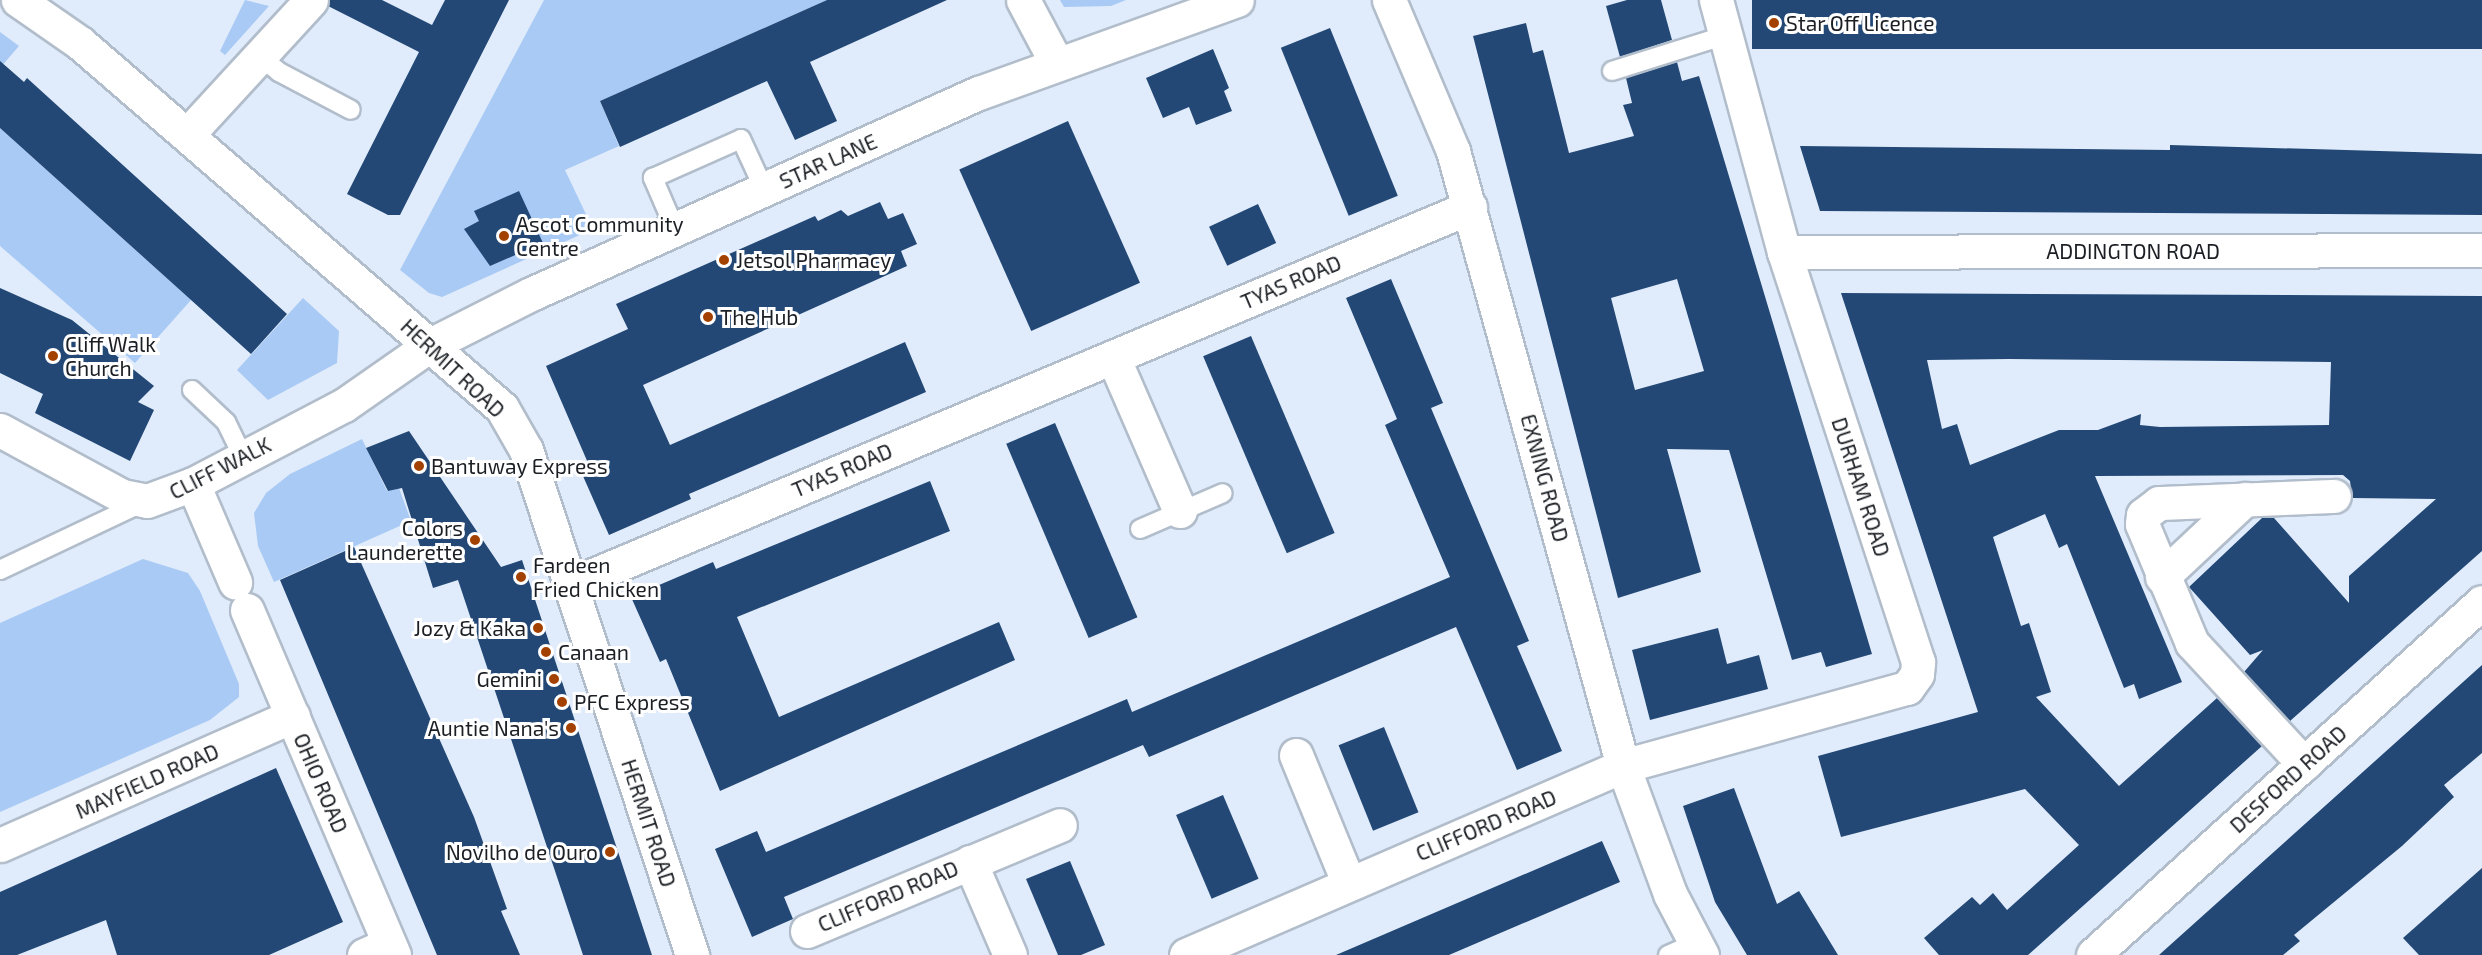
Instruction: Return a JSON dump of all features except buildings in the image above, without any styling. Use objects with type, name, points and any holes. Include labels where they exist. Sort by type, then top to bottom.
[{"type":"street","name":"HERMIT ROAD","points":[[18,0],[80,43],[502,408],[517,432],[572,584],[692,955]]},
{"type":"street","points":[[187,135],[311,0]]},
{"type":"street","points":[[1023,0],[1057,64]]},
{"type":"street","name":"STAR LANE","points":[[430,345],[675,229],[979,93],[1237,0]]},
{"type":"street","name":"EXNING ROAD","points":[[1389,0],[1453,151],[1623,766],[1670,894],[1688,951]]},
{"type":"street","name":"DURHAM ROAD","points":[[1623,766],[1907,687],[1917,674],[1918,663],[1784,252],[1716,0]]},
{"type":"street","name":"TYAS ROAD","points":[[572,584],[1470,207]]},
{"type":"street","name":"ADDINGTON ROAD","points":[[1784,252],[2482,250]]},
{"type":"street","name":"CLIFF WALK","points":[[0,430],[122,496],[147,501],[193,484],[344,405],[402,369],[430,345]]},
{"type":"street","points":[[1113,357],[1180,511]]},
{"type":"street","name":"OHIO ROAD","points":[[193,484],[292,716],[383,951]]},
{"type":"street","points":[[2304,764],[2192,643],[2162,577],[2142,524],[2150,507],[2169,502],[2334,496]]},
{"type":"street","points":[[2162,577],[2245,499]]},
{"type":"street","name":"DESFORD ROAD","points":[[2093,955],[2482,602]]},
{"type":"street","name":"MAYFIELD ROAD","points":[[0,845],[292,716]]},
{"type":"street","points":[[1296,755],[1349,884]]},
{"type":"street","name":"CLIFFORD ROAD","points":[[1186,955],[1623,766]]},
{"type":"street","name":"CLIFFORD ROAD","points":[[807,931],[1060,825]]},
{"type":"street","name":"CLIFFORD ROAD","points":[[970,862],[1010,955]]},
{"type":"lane","points":[[1611,71],[1726,35]]},
{"type":"lane","points":[[260,56],[279,72],[351,110]]},
{"type":"lane","points":[[675,229],[653,178],[741,139],[764,189]]},
{"type":"lane","points":[[192,390],[226,422],[243,457]]},
{"type":"lane","points":[[1140,529],[1223,493]]},
{"type":"lane","points":[[0,570],[147,501]]},
{"type":"shaded area","points":[[245,0],[269,6],[225,55],[220,51]]},
{"type":"shaded area","points":[[544,0],[827,0],[600,101],[619,146],[565,170],[593,229],[442,297],[429,293],[400,270]]},
{"type":"shaded area","points":[[1060,0],[1126,0],[1111,6],[1064,7]]},
{"type":"shaded area","points":[[0,32],[19,46],[0,68]]},
{"type":"shaded area","points":[[0,128],[191,300],[135,363],[0,246]]},
{"type":"shaded area","points":[[303,298],[339,331],[337,363],[268,400],[237,370]]},
{"type":"shaded area","points":[[362,439],[387,491],[399,488],[411,521],[274,582],[258,546],[254,513],[266,493],[290,474]]},
{"type":"shaded area","points":[[143,559],[188,573],[200,591],[239,684],[239,697],[210,720],[0,812],[0,623]]},
{"type":"place","name":"Star Off Licence","points":[[1774,23]]},
{"type":"place","name":"Ascot Community Centre","points":[[504,236]]},
{"type":"place","name":"Jetsol Pharmacy","points":[[724,260]]},
{"type":"place","name":"The Hub","points":[[708,317]]},
{"type":"place","name":"Cliff Walk Church","points":[[53,356]]},
{"type":"place","name":"Bantuway Express","points":[[419,466]]},
{"type":"place","name":"Colors Launderette","points":[[475,540]]},
{"type":"place","name":"Fardeen Fried Chicken","points":[[521,577]]},
{"type":"place","name":"Jozy & Kaka","points":[[538,628]]},
{"type":"place","name":"Canaan","points":[[546,652]]},
{"type":"place","name":"Gemini","points":[[554,679]]},
{"type":"place","name":"PFC Express","points":[[562,702]]},
{"type":"place","name":"Auntie Nana's","points":[[571,728]]},
{"type":"place","name":"Novilho de Ouro","points":[[610,852]]}]
